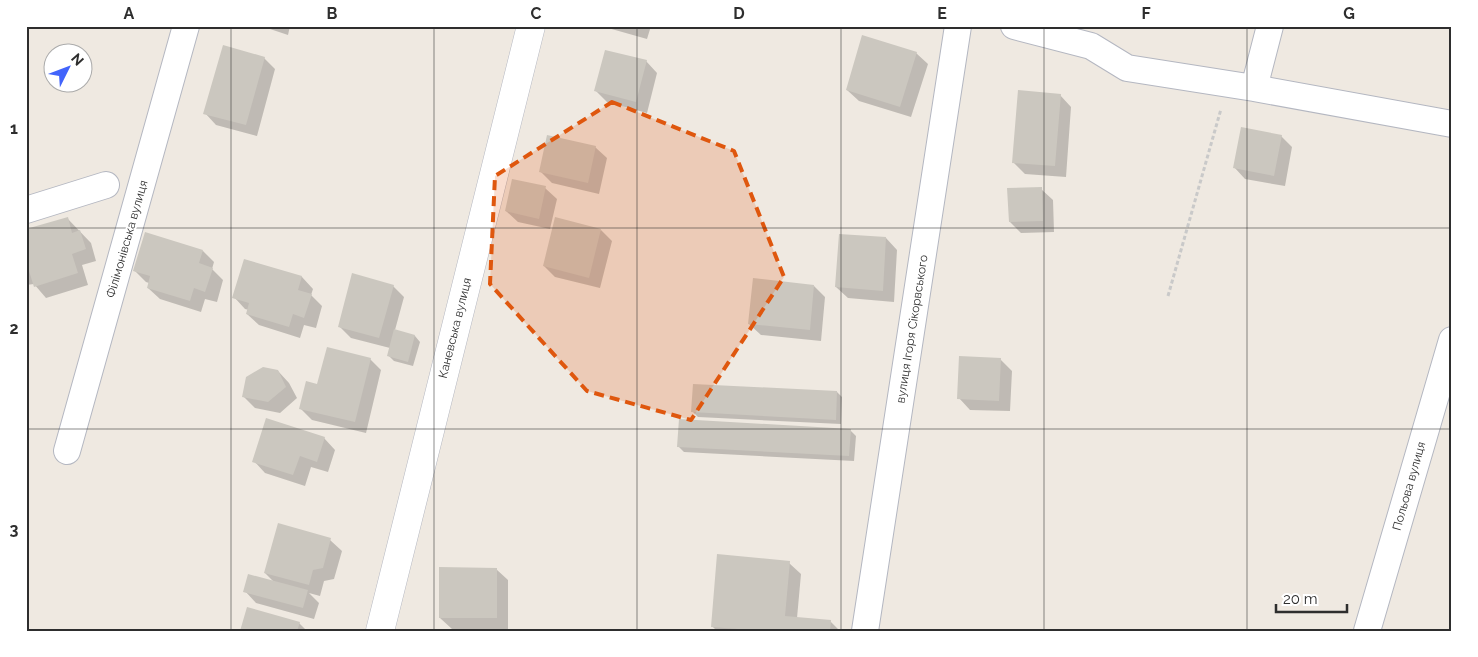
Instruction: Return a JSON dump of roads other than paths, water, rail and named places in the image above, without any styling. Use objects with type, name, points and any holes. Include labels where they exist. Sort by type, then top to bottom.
[{"type":"street","name":"Філімонівська вулиця","points":[[67,451],[186,26]]},
{"type":"street","name":"Каневська вулиця","points":[[380,631],[531,26]]},
{"type":"street","name":"вулиця Ігоря Сікорвського","points":[[864,631],[958,26]]},
{"type":"street","points":[[1014,26],[1091,46],[1127,68],[1254,88],[1452,124]]},
{"type":"street","points":[[1254,88],[1270,26]]},
{"type":"street","points":[[26,210],[106,185]]},
{"type":"street","name":"Польова вулиця","points":[[1367,631],[1452,340]]}]
